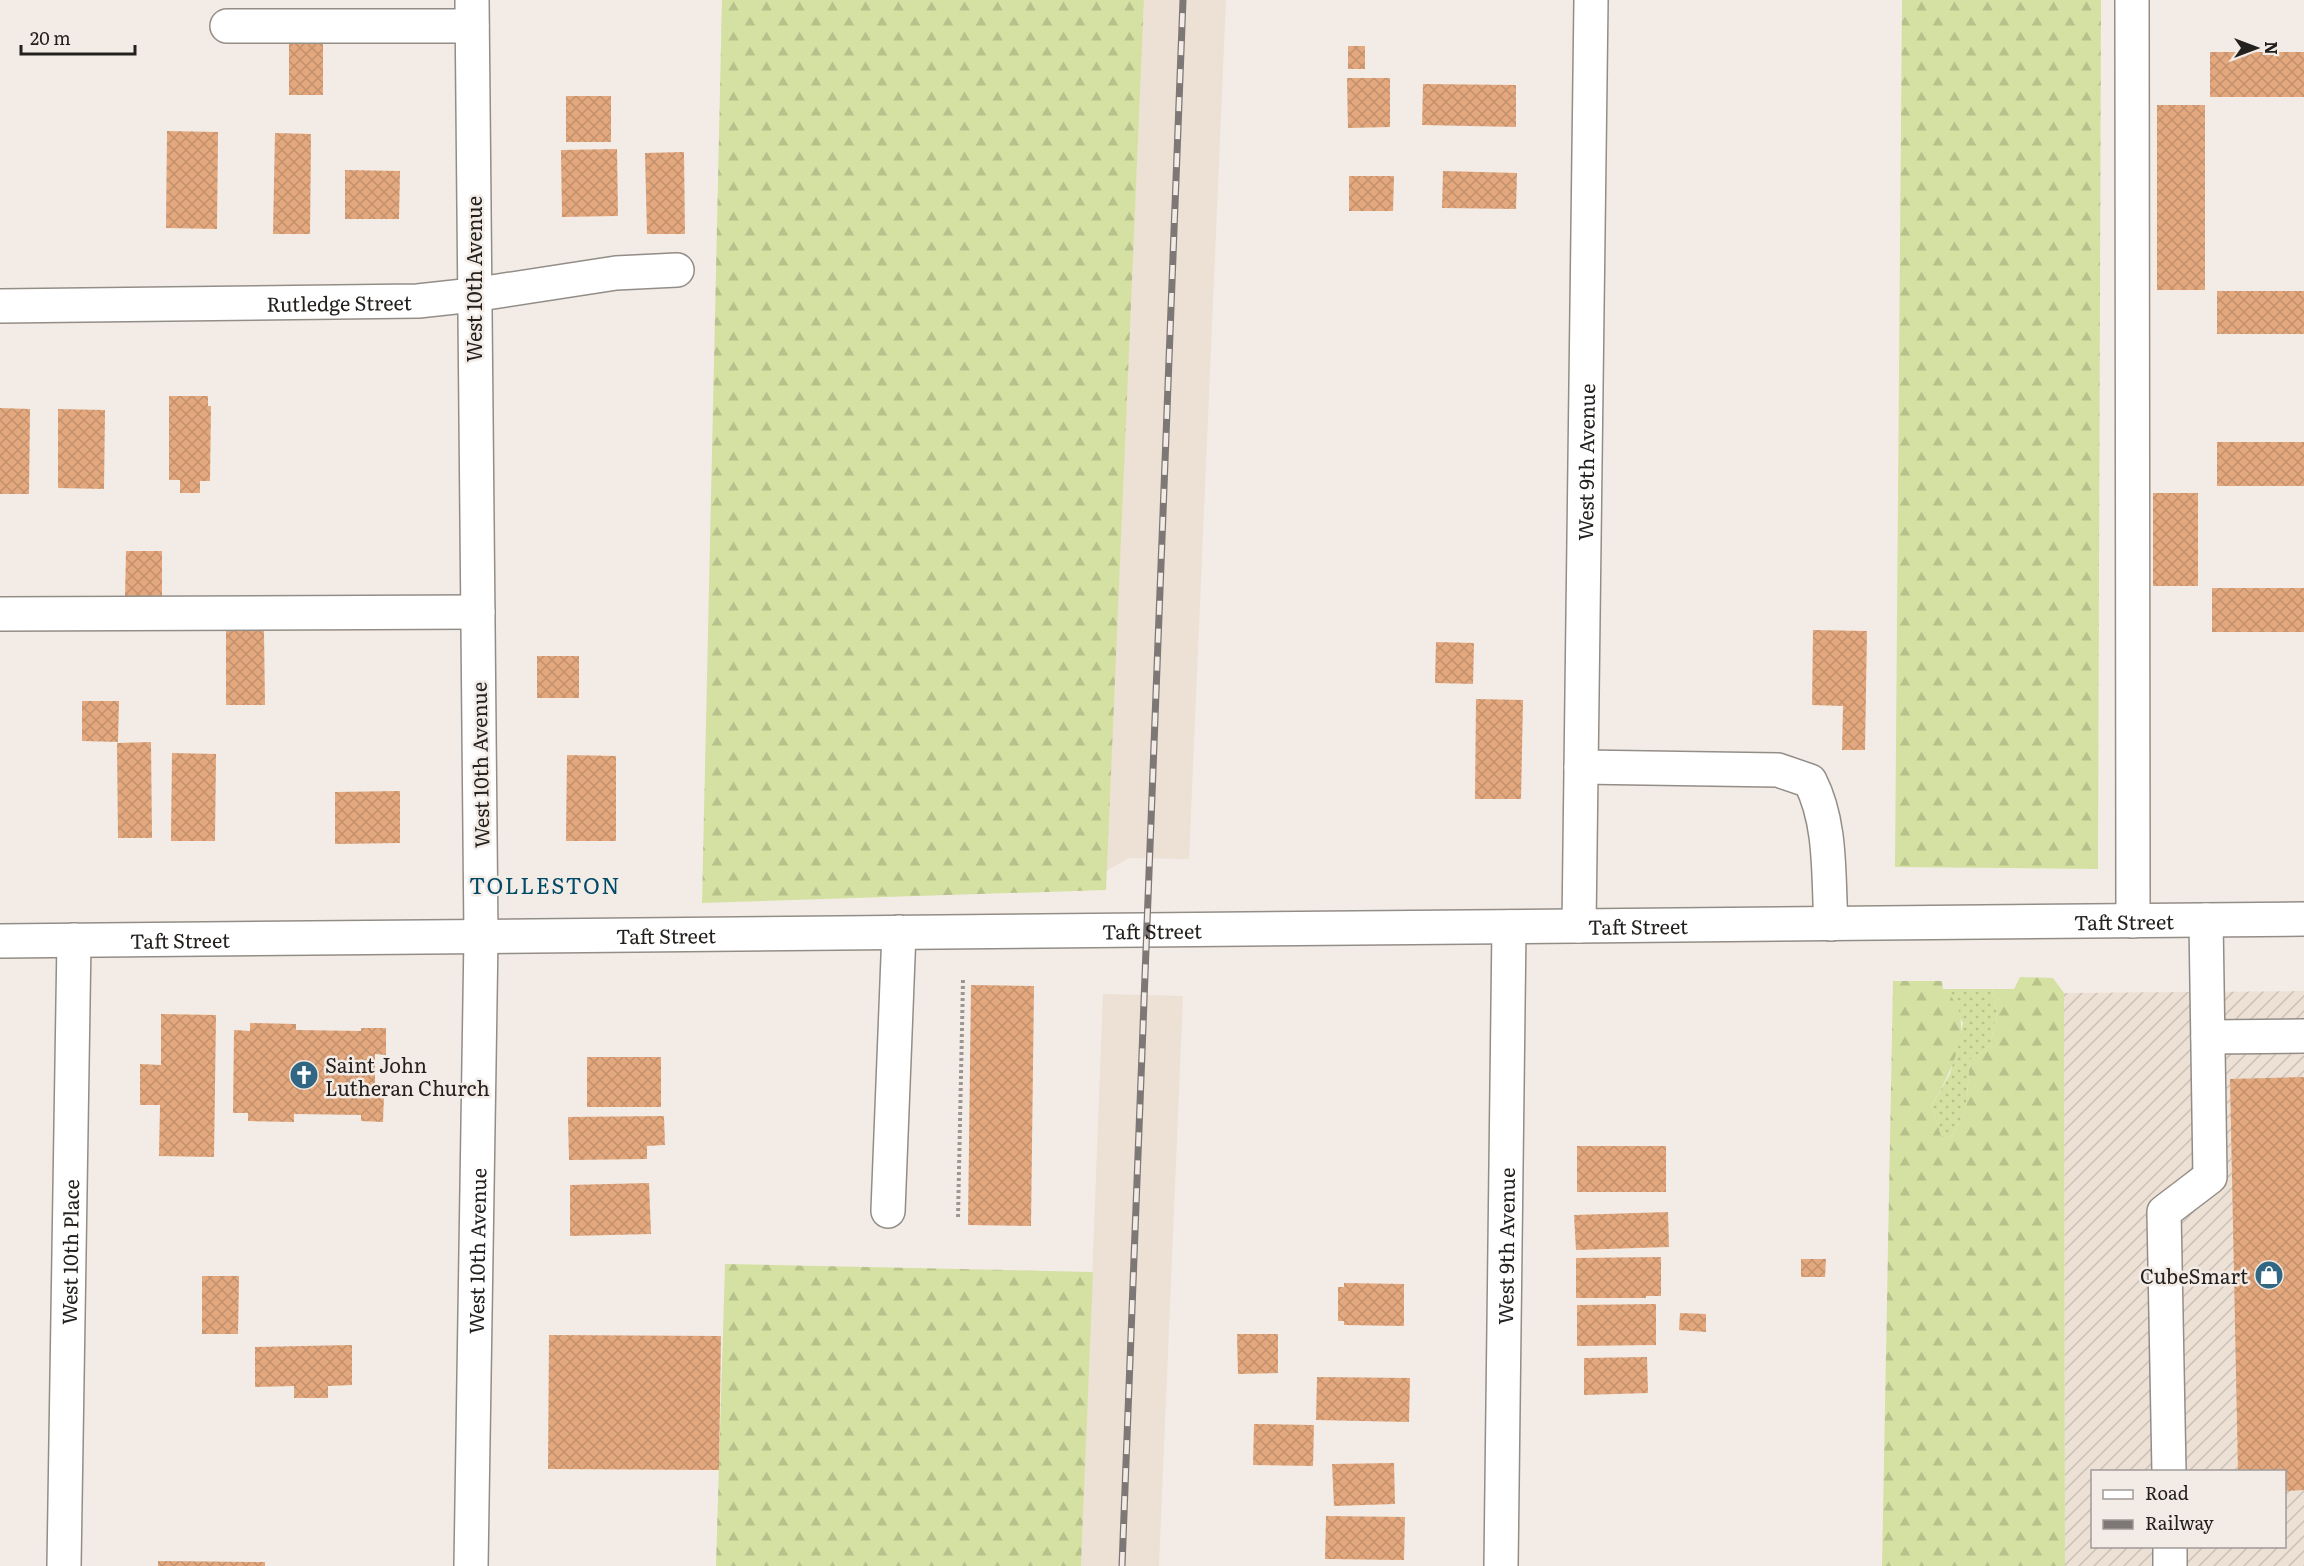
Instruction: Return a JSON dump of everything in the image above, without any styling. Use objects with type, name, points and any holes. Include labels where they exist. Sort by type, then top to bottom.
[{"type":"street","name":"West 9th Avenue","points":[[1579,926],[1591,0]]},
{"type":"street","points":[[2132,0],[2133,921]]},
{"type":"street","points":[[227,26],[472,13]]},
{"type":"street","name":"West 10th Avenue","points":[[471,1566],[481,937],[472,13]]},
{"type":"street","name":"Rutledge Street","points":[[0,306],[417,301],[473,295],[616,273],[677,270]]},
{"type":"street","points":[[0,614],[477,612]]},
{"type":"street","points":[[1581,767],[1778,770],[1810,781],[1819,799],[1825,822],[1831,924]]},
{"type":"street","name":"Taft Street","points":[[0,941],[2304,919]]},
{"type":"street","points":[[2169,1470],[2164,1212],[2210,1177],[2206,920]]},
{"type":"street","name":"West 9th Avenue","points":[[1501,1566],[1509,927]]},
{"type":"street","points":[[888,1211],[899,932]]},
{"type":"street","name":"West 10th Place","points":[[64,1566],[74,940]]},
{"type":"street","points":[[2208,1037],[2304,1036]]},
{"type":"street","points":[[2170,1548],[2170,1566]]},
{"type":"path","points":[[958,1217],[963,980]]},
{"type":"shaded area","points":[[1144,0],[1226,0],[1189,859],[1129,858],[1106,871]]},
{"type":"shaded area","points":[[2304,991],[2304,1566],[2065,1566],[2064,993]]},
{"type":"shaded area","points":[[1103,994],[1183,996],[1159,1566],[1081,1566]]},
{"type":"green space","points":[[722,0],[1144,0],[1106,890],[702,903]]},
{"type":"green space","points":[[1902,0],[2101,0],[2098,869],[1895,867]]},
{"type":"green space","points":[[2020,977],[2053,978],[2064,993],[2065,1566],[1882,1566],[1893,981],[1942,981],[1943,989],[1954,1001],[1960,1015],[1961,1030],[1958,1046],[1947,1078],[1932,1105],[1942,1139],[1953,1135],[1966,1109],[1970,1059],[1990,1046],[1997,1012],[1992,989],[2014,989]]},
{"type":"green space","points":[[1942,989],[1992,989],[1997,1012],[1990,1046],[1970,1060],[1966,1109],[1953,1135],[1942,1139],[1932,1105],[1950,1074],[1963,1023]]},
{"type":"green space","points":[[725,1264],[1093,1272],[1081,1566],[716,1566]]},
{"type":"building","points":[[289,42],[323,42],[323,95],[289,95]]},
{"type":"building","points":[[1348,46],[1365,46],[1365,69],[1348,69]]},
{"type":"building","points":[[2210,52],[2304,52],[2304,97],[2210,97]]},
{"type":"building","points":[[1347,78],[1390,78],[1390,127],[1348,128]]},
{"type":"building","points":[[1423,84],[1516,85],[1516,127],[1422,125]]},
{"type":"building","points":[[566,96],[611,96],[611,142],[566,142]]},
{"type":"building","points":[[2157,105],[2205,105],[2205,290],[2157,290]]},
{"type":"building","points":[[167,131],[218,132],[217,229],[166,228]]},
{"type":"building","points":[[275,133],[311,134],[310,234],[273,234]]},
{"type":"building","points":[[617,149],[618,216],[562,217],[561,150]]},
{"type":"building","points":[[684,152],[685,234],[647,234],[645,153]]},
{"type":"building","points":[[345,170],[400,171],[399,219],[345,219]]},
{"type":"building","points":[[1443,171],[1517,173],[1516,209],[1442,208]]},
{"type":"building","points":[[1349,176],[1394,176],[1393,211],[1349,211]]},
{"type":"building","points":[[2217,291],[2304,291],[2304,334],[2217,334]]},
{"type":"building","points":[[169,396],[208,396],[208,406],[211,406],[210,481],[200,481],[200,493],[180,493],[180,480],[169,480]]},
{"type":"building","points":[[0,408],[30,409],[29,494],[0,494]]},
{"type":"building","points":[[58,409],[105,410],[104,489],[58,488]]},
{"type":"building","points":[[2217,442],[2304,442],[2304,486],[2217,486]]},
{"type":"building","points":[[2153,493],[2198,493],[2198,586],[2153,586]]},
{"type":"building","points":[[126,551],[162,551],[162,597],[125,597]]},
{"type":"building","points":[[2212,588],[2304,588],[2304,632],[2212,632]]},
{"type":"building","points":[[1813,630],[1867,631],[1865,750],[1842,750],[1843,706],[1812,705]]},
{"type":"building","points":[[226,631],[264,631],[265,705],[226,705]]},
{"type":"building","points":[[1436,642],[1474,643],[1473,684],[1435,683]]},
{"type":"building","points":[[537,656],[579,656],[579,698],[537,698]]},
{"type":"building","points":[[1476,699],[1523,700],[1521,799],[1475,799]]},
{"type":"building","points":[[82,701],[119,701],[118,742],[82,741]]},
{"type":"building","points":[[151,742],[152,838],[118,838],[117,743]]},
{"type":"building","points":[[172,753],[216,754],[215,841],[171,841]]},
{"type":"building","points":[[567,755],[616,756],[616,841],[566,841]]},
{"type":"building","points":[[400,791],[400,843],[335,844],[335,792]]},
{"type":"building","points":[[971,985],[1034,986],[1031,1226],[968,1225]]},
{"type":"building","points":[[161,1014],[216,1015],[214,1157],[159,1156],[160,1105],[140,1105],[140,1064],[161,1065]]},
{"type":"building","name":"Saint John Lutheran Church","points":[[250,1023],[296,1024],[296,1030],[361,1031],[361,1028],[386,1028],[386,1055],[375,1054],[375,1096],[384,1096],[383,1122],[361,1121],[361,1115],[294,1114],[294,1122],[248,1121],[248,1113],[233,1113],[234,1030],[250,1031]]},
{"type":"building","points":[[587,1057],[661,1057],[661,1107],[587,1107]]},
{"type":"building","name":"CubeSmart","points":[[2304,1077],[2304,1490],[2286,1491],[2286,1470],[2238,1470],[2230,1079]]},
{"type":"building","points":[[664,1116],[665,1145],[647,1146],[647,1159],[569,1160],[568,1117]]},
{"type":"building","points":[[1577,1146],[1666,1146],[1666,1192],[1577,1192]]},
{"type":"building","points":[[649,1183],[651,1234],[570,1236],[570,1185]]},
{"type":"building","points":[[1668,1212],[1669,1247],[1576,1250],[1574,1215]]},
{"type":"building","points":[[1661,1257],[1661,1296],[1576,1298],[1576,1258]]},
{"type":"building","points":[[1801,1259],[1826,1259],[1825,1277],[1801,1277]]},
{"type":"building","points":[[202,1276],[239,1276],[238,1334],[202,1334]]},
{"type":"building","points":[[1344,1283],[1404,1284],[1404,1326],[1344,1325],[1344,1321],[1338,1321],[1338,1287],[1344,1287]]},
{"type":"building","points":[[1656,1304],[1656,1345],[1577,1346],[1577,1305]]},
{"type":"building","points":[[1680,1313],[1706,1314],[1706,1332],[1679,1330]]},
{"type":"building","points":[[1237,1334],[1278,1334],[1278,1373],[1238,1374]]},
{"type":"building","points":[[549,1335],[721,1336],[719,1470],[548,1469]]},
{"type":"building","points":[[352,1345],[352,1385],[328,1386],[328,1398],[294,1398],[294,1386],[255,1387],[255,1347]]},
{"type":"building","points":[[1647,1357],[1648,1393],[1584,1395],[1584,1358]]},
{"type":"building","points":[[1317,1377],[1410,1378],[1409,1422],[1316,1420]]},
{"type":"building","points":[[1254,1424],[1314,1425],[1313,1466],[1253,1465]]},
{"type":"building","points":[[1394,1463],[1395,1504],[1334,1506],[1332,1464]]},
{"type":"building","points":[[1326,1516],[1405,1517],[1404,1560],[1325,1559]]},
{"type":"building","points":[[158,1561],[265,1562],[265,1566],[158,1566]]},
{"type":"railway","points":[[1122,1566],[1183,0]]},
{"type":"place","name":"Saint John Lutheran Church","points":[[304,1075]]},
{"type":"place","name":"CubeSmart","points":[[2269,1275]]},
{"type":"district","name":"TOLLESTON","points":[[545,884]]}]
